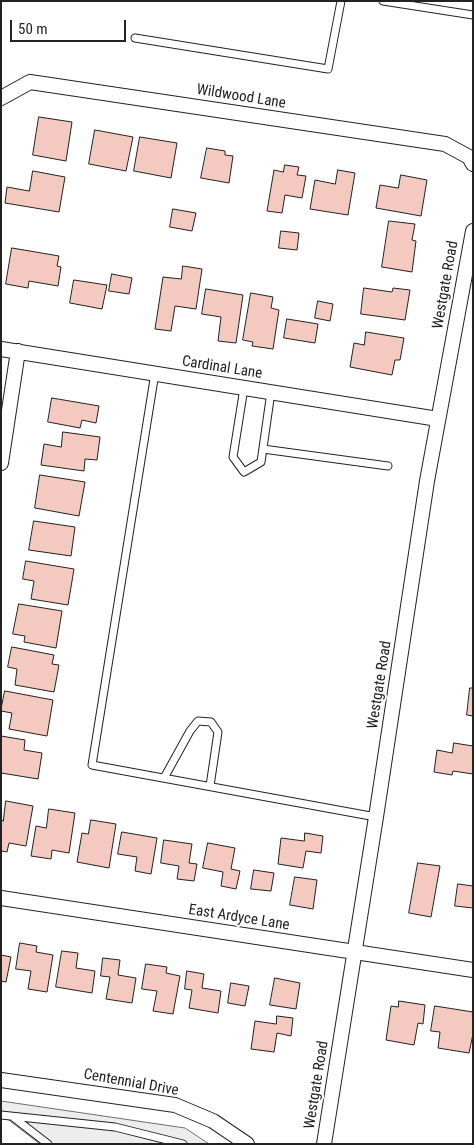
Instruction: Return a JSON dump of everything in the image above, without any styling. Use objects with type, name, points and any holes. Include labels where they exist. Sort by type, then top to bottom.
[{"type":"street","name":"Wildwood Lane","points":[[1,98],[30,82],[445,144],[468,157],[473,164]]},
{"type":"street","name":"Westgate Road","points":[[324,1144],[427,482],[473,231]]},
{"type":"street","name":"Cardinal Lane","points":[[1,349],[438,419]]},
{"type":"street","points":[[1,463],[18,351]]},
{"type":"street","name":"East Ardyce Lane","points":[[1,898],[473,970]]},
{"type":"street","name":"Centennial Drive","points":[[1,1080],[175,1106],[213,1121],[247,1144]]},
{"type":"lane","points":[[135,38],[328,70],[341,1]]},
{"type":"lane","points":[[383,1],[473,15]]},
{"type":"lane","points":[[155,373],[92,765],[376,817]]},
{"type":"lane","points":[[244,388],[233,457],[244,472],[261,462],[271,392]]},
{"type":"lane","points":[[263,450],[388,466]]},
{"type":"lane","points":[[164,778],[190,731],[198,721],[211,722],[218,732],[210,786]]},
{"type":"lane","points":[[1,1115],[115,1127],[182,1144]]},
{"type":"lane","points":[[12,1116],[48,1144]]},
{"type":"shaded area","points":[[1,1101],[185,1128],[209,1144],[40,1144],[1,1114]]},
{"type":"building","points":[[39,117],[72,122],[66,161],[33,155]]},
{"type":"building","points":[[95,130],[133,137],[126,171],[89,164]]},
{"type":"building","points":[[140,137],[177,143],[171,178],[134,171]]},
{"type":"building","points":[[207,148],[225,151],[225,155],[233,156],[229,183],[201,178]]},
{"type":"building","points":[[285,165],[299,167],[297,175],[306,176],[302,198],[285,195],[282,213],[267,211],[274,170],[283,172]]},
{"type":"building","points":[[338,170],[355,173],[348,215],[310,209],[315,180],[335,184]]},
{"type":"building","points":[[33,171],[65,177],[59,212],[5,203],[7,187],[29,191]]},
{"type":"building","points":[[401,175],[427,180],[421,216],[376,208],[380,185],[398,188]]},
{"type":"building","points":[[173,209],[196,213],[192,231],[170,227]]},
{"type":"building","points":[[389,221],[415,224],[412,240],[416,241],[412,272],[382,267]]},
{"type":"building","points":[[281,231],[299,233],[297,250],[279,248]]},
{"type":"building","points":[[12,248],[59,256],[57,266],[61,267],[58,286],[29,281],[28,288],[6,284]]},
{"type":"building","points":[[183,266],[202,269],[196,309],[175,306],[171,331],[155,329],[163,277],[181,279]]},
{"type":"building","points":[[112,274],[132,278],[129,294],[109,291]]},
{"type":"building","points":[[74,280],[107,285],[102,309],[70,303]]},
{"type":"building","points":[[364,288],[392,292],[393,288],[410,290],[405,320],[361,314]]},
{"type":"building","points":[[206,289],[243,295],[236,343],[218,341],[221,317],[202,314]]},
{"type":"building","points":[[251,293],[273,297],[271,308],[279,310],[273,349],[252,346],[253,342],[243,340]]},
{"type":"building","points":[[318,301],[333,304],[330,321],[315,318]]},
{"type":"building","points":[[287,319],[318,324],[315,343],[284,338]]},
{"type":"building","points":[[366,332],[404,338],[400,360],[395,360],[392,375],[350,367],[354,343],[364,345]]},
{"type":"building","points":[[52,398],[99,406],[96,423],[82,420],[80,428],[48,422]]},
{"type":"building","points":[[63,432],[100,437],[97,460],[85,459],[84,471],[41,465],[44,444],[61,447]]},
{"type":"building","points":[[40,475],[85,482],[79,516],[35,508]]},
{"type":"building","points":[[34,521],[75,527],[71,556],[29,550]]},
{"type":"building","points":[[26,561],[74,569],[68,605],[31,599],[34,581],[23,579]]},
{"type":"building","points":[[19,604],[62,611],[56,648],[24,642],[25,636],[13,634]]},
{"type":"building","points":[[12,647],[54,655],[52,664],[59,665],[54,692],[15,685],[17,669],[8,667]]},
{"type":"building","points":[[470,688],[473,688],[473,716],[467,715]]},
{"type":"building","points":[[5,691],[53,700],[47,736],[9,729],[12,713],[1,711]]},
{"type":"building","points":[[1,736],[25,740],[24,750],[42,753],[38,779],[1,773]]},
{"type":"building","points":[[454,743],[473,746],[473,774],[453,771],[452,775],[434,772],[437,750],[452,753]]},
{"type":"building","points":[[6,801],[33,806],[26,846],[9,843],[7,852],[1,851],[1,820],[3,821]]},
{"type":"building","points":[[49,809],[75,813],[69,853],[52,850],[51,859],[31,856],[36,826],[46,828]]},
{"type":"building","points":[[91,820],[116,824],[109,868],[77,862],[82,833],[88,834]]},
{"type":"building","points":[[122,832],[157,838],[151,874],[135,871],[137,857],[118,854]]},
{"type":"building","points":[[305,833],[323,836],[321,853],[306,851],[303,868],[278,864],[281,838],[304,841]]},
{"type":"building","points":[[164,840],[192,844],[189,863],[197,864],[194,881],[177,879],[179,866],[161,863]]},
{"type":"building","points":[[208,843],[235,848],[231,869],[240,871],[236,889],[221,886],[223,872],[203,868]]},
{"type":"building","points":[[418,863],[440,866],[431,917],[409,913]]},
{"type":"building","points":[[254,870],[274,873],[271,891],[251,889]]},
{"type":"building","points":[[295,877],[317,880],[313,909],[290,905]]},
{"type":"building","points":[[458,884],[473,886],[473,908],[455,906]]},
{"type":"building","points":[[20,943],[37,946],[36,952],[53,955],[47,992],[28,989],[31,971],[16,969]]},
{"type":"building","points":[[62,951],[78,953],[76,968],[95,971],[92,993],[56,987]]},
{"type":"building","points":[[1,955],[11,957],[6,982],[1,981]]},
{"type":"building","points":[[103,958],[120,960],[118,975],[136,978],[132,1003],[106,999],[110,977],[101,976]]},
{"type":"building","points":[[146,964],[167,967],[166,973],[180,976],[173,1014],[153,1011],[157,991],[142,989]]},
{"type":"building","points":[[187,971],[204,974],[202,988],[221,991],[218,1013],[189,1008],[192,990],[185,989]]},
{"type":"building","points":[[275,978],[300,983],[296,1009],[270,1005]]},
{"type":"building","points":[[231,983],[249,986],[245,1006],[228,1003]]},
{"type":"building","points":[[399,1001],[425,1005],[423,1024],[418,1023],[414,1045],[386,1040],[391,1006],[398,1007]]},
{"type":"building","points":[[435,1006],[473,1012],[473,1034],[469,1053],[438,1048],[440,1032],[431,1031]]},
{"type":"building","points":[[277,1016],[293,1018],[291,1036],[277,1033],[274,1052],[251,1049],[255,1021],[276,1024]]}]
